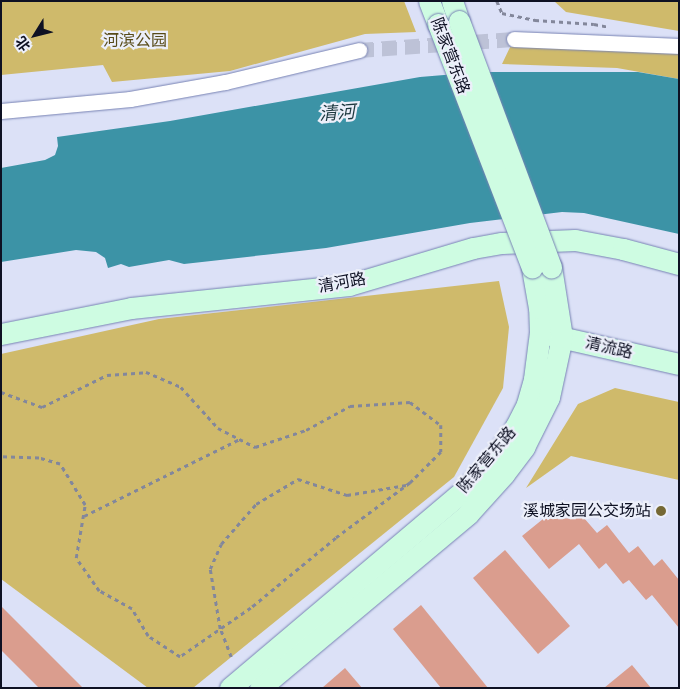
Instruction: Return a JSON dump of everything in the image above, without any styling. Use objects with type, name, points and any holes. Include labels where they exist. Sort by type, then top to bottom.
[{"type":"street","name":"陈家营东路","points":[[230,688],[463,491],[495,456],[516,426],[527,404],[534,379],[540,332],[539,299],[542,267],[429,1]]},
{"type":"street","name":"陈家营东路","points":[[260,688],[468,514],[504,474],[524,447],[549,397],[562,337],[542,267],[456,11]]},
{"type":"street","points":[[514,39],[679,46]]},
{"type":"street","points":[[1,110],[130,99],[225,82],[359,50]]},
{"type":"street","name":"清河路","points":[[1,334],[131,308],[350,285],[473,248],[502,243],[575,240],[623,248],[679,264]]},
{"type":"street","name":"清流路","points":[[540,332],[679,364]]},
{"type":"path","points":[[497,1],[502,13],[535,20],[594,24],[610,27]]},
{"type":"path","points":[[1,392],[42,407],[107,375],[146,372],[181,387],[218,428],[255,447],[306,430],[350,406],[410,402],[441,425],[441,452],[408,485],[336,538],[252,608],[180,657],[148,636],[132,608],[99,591],[76,558],[85,505],[60,464],[39,458],[1,457]]},
{"type":"path","points":[[83,516],[240,439]]},
{"type":"path","points":[[231,657],[220,629],[210,569],[221,544],[256,504],[298,480],[347,496],[408,485]]},
{"type":"green space","name":"河滨公园","points":[[1,1],[404,1],[416,32],[365,34],[230,71],[112,82],[103,65],[1,75]]},
{"type":"green space","points":[[554,1],[679,1],[679,31],[566,12]]},
{"type":"green space","points":[[514,39],[679,46],[679,79],[617,68],[502,64]]},
{"type":"green space","points":[[499,281],[509,327],[503,388],[454,477],[193,688],[148,688],[1,579],[1,354],[159,319]]},
{"type":"green space","points":[[615,388],[679,402],[679,480],[571,456],[526,488],[578,404]]},
{"type":"water","name":"清河","points":[[480,72],[638,72],[679,79],[679,234],[584,213],[562,212],[470,223],[326,248],[184,264],[169,260],[129,267],[121,264],[108,268],[105,258],[96,252],[76,250],[1,262],[1,168],[45,160],[55,155],[58,146],[57,137],[170,121],[420,77]]},
{"type":"building","points":[[584,518],[597,533],[607,525],[629,553],[638,546],[654,566],[662,559],[679,580],[679,628],[652,595],[646,600],[629,580],[623,584],[606,563],[599,569],[579,544],[549,569],[522,536],[543,519]]},
{"type":"building","points":[[505,550],[570,626],[538,654],[473,578]]},
{"type":"building","points":[[421,605],[488,688],[441,688],[393,629]]},
{"type":"building","points":[[1,606],[83,688],[39,688],[1,650]]},
{"type":"building","points":[[632,665],[651,688],[604,688]]},
{"type":"building","points":[[345,668],[362,688],[322,688]]},
{"type":"tunnel","points":[[359,50],[514,39]]},
{"type":"place","name":"溪城家园公交场站","points":[[661,511]]}]
